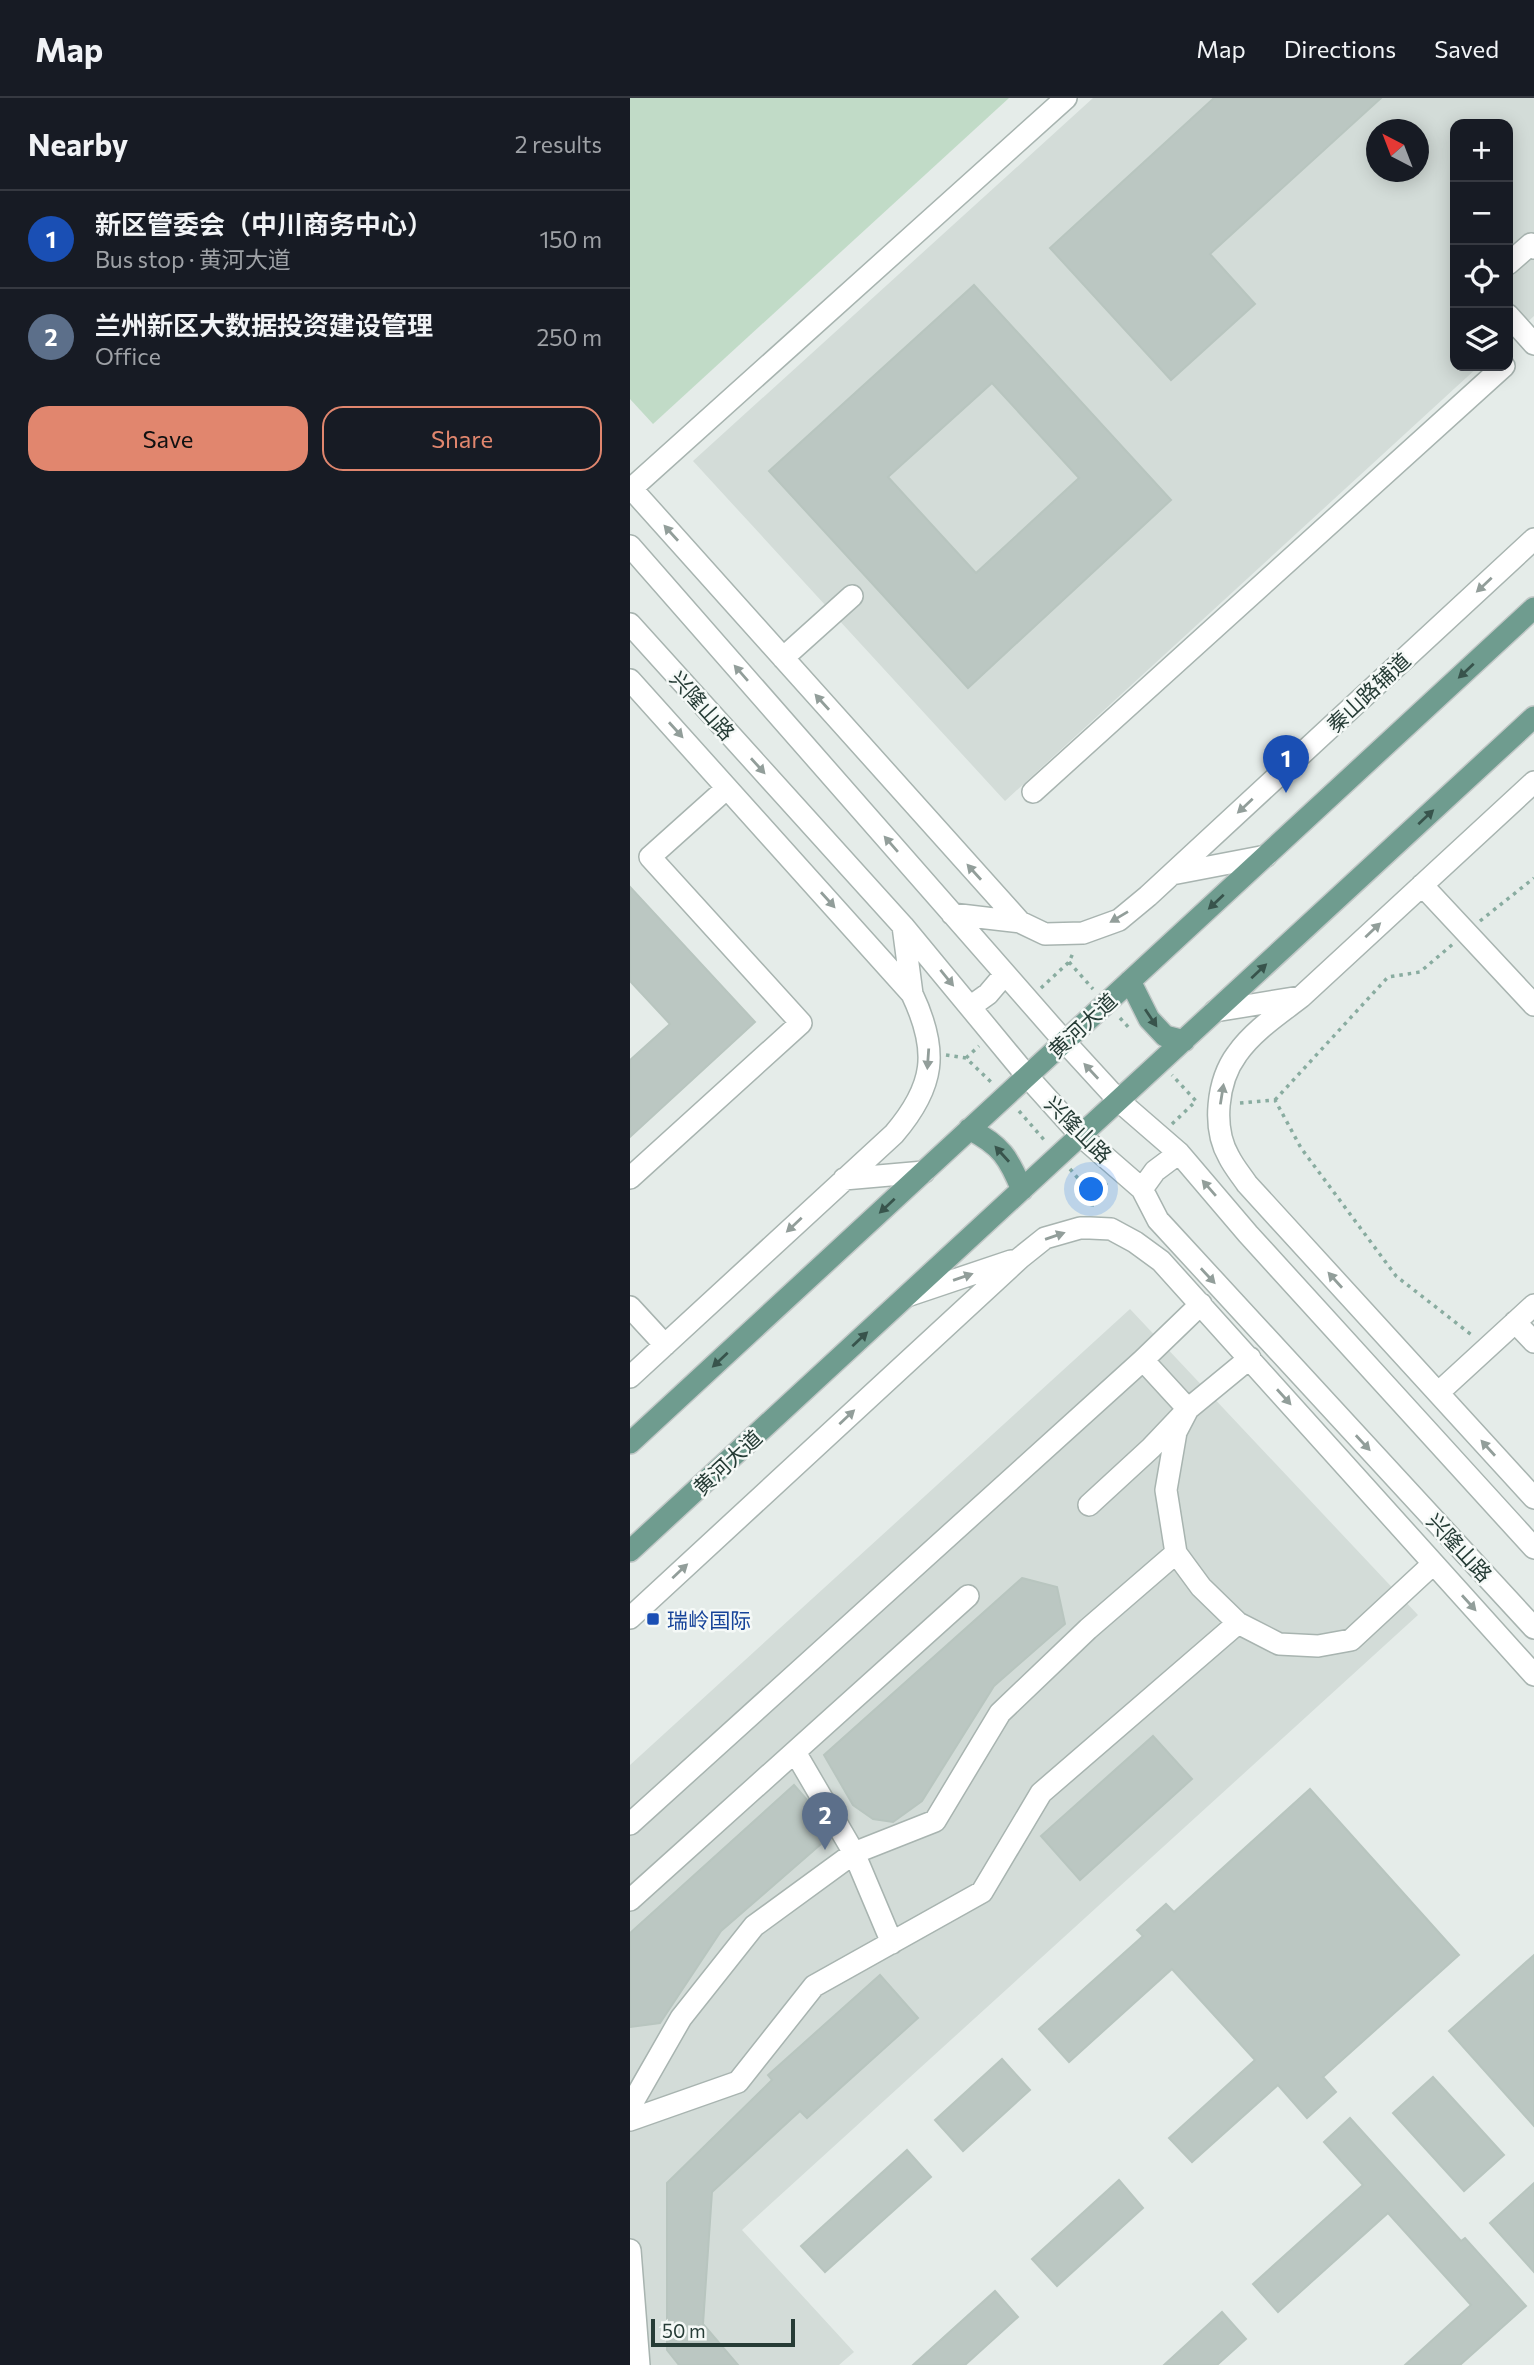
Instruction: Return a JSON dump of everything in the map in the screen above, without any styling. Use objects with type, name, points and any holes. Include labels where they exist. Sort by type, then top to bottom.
[{"type":"main road","name":"黄河大道","points":[[630,1443],[1534,608]]},
{"type":"main road","name":"黄河大道","points":[[630,1551],[1534,717]]},
{"type":"main road","points":[[1130,981],[1149,1019],[1165,1036],[1184,1041]]},
{"type":"main road","points":[[969,1129],[990,1140],[1011,1164],[1022,1190]]},
{"type":"street","points":[[1020,922],[631,488],[1066,98]]},
{"type":"street","points":[[1513,260],[1532,246]]},
{"type":"street","points":[[1513,320],[1533,342],[1513,358]]},
{"type":"street","points":[[1033,792],[1498,371]]},
{"type":"street","name":"秦山路辅道","points":[[1020,922],[1045,934],[1083,933],[1119,920],[1534,539]]},
{"type":"street","points":[[630,546],[1064,1041],[1119,1101],[1179,1153],[1248,1234],[1534,1548]]},
{"type":"street","points":[[783,658],[852,596]]},
{"type":"street","name":"兴隆山路","points":[[630,625],[903,926],[1027,1076],[1082,1136],[1142,1189],[1158,1220],[1534,1628]]},
{"type":"street","points":[[630,680],[912,994],[925,1022],[930,1052],[926,1083],[914,1111],[894,1134],[630,1377]]},
{"type":"street","points":[[1534,782],[1301,997],[1260,1030],[1236,1055],[1221,1087],[1218,1122],[1227,1155],[1247,1184],[1534,1498]]},
{"type":"street","points":[[630,1178],[801,1023],[650,857],[727,788]]},
{"type":"street","points":[[1171,874],[1266,856]]},
{"type":"street","points":[[1422,885],[1534,1005]]},
{"type":"street","points":[[952,914],[1020,922]]},
{"type":"street","points":[[903,926],[912,994]]},
{"type":"street","points":[[970,1007],[988,994],[1005,974]]},
{"type":"street","points":[[1215,1012],[1301,997]]},
{"type":"street","points":[[1142,1189],[1155,1171],[1179,1153]]},
{"type":"street","points":[[844,1179],[924,1172]]},
{"type":"street","points":[[1247,1184],[1248,1234]]},
{"type":"street","points":[[1158,1220],[1194,1296]]},
{"type":"street","points":[[630,1618],[1020,1258],[1045,1238],[1080,1228],[1111,1229],[1161,1261],[1534,1675]]},
{"type":"street","points":[[907,1296],[1020,1258]]},
{"type":"street","points":[[630,1824],[1143,1360],[1194,1296]]},
{"type":"street","points":[[1438,1393],[1534,1305]]},
{"type":"street","points":[[630,1307],[665,1345]]},
{"type":"street","points":[[1516,1322],[1534,1342]]},
{"type":"street","points":[[1089,1505],[1152,1448],[1188,1409],[1250,1359]]},
{"type":"street","points":[[1143,1360],[1188,1409]]},
{"type":"street","points":[[1188,1409],[1176,1432],[1166,1490],[1176,1553],[1201,1587],[1238,1623],[1279,1644],[1318,1646],[1351,1640],[1433,1564]]},
{"type":"street","points":[[630,2107],[681,2018],[754,1926],[854,1853],[935,1821],[1000,1713],[1088,1629],[1176,1553]]},
{"type":"street","points":[[630,1899],[968,1596]]},
{"type":"street","points":[[630,2120],[738,2082],[814,1986],[982,1892],[1041,1793],[1238,1623]]},
{"type":"street","points":[[795,1752],[854,1853],[892,1942]]},
{"type":"street","points":[[630,2250],[639,2365]]},
{"type":"path","points":[[1220,1105],[1275,1100],[1388,977],[1420,972],[1534,878]]},
{"type":"path","points":[[930,1052],[966,1059],[1006,1095],[1093,1196],[1090,1228]]},
{"type":"path","points":[[1275,1100],[1301,1148],[1396,1276],[1488,1347]]},
{"type":"shaded area","points":[[1093,98],[1534,98],[1534,316],[1513,335],[1513,119],[1450,119],[1450,371],[1474,371],[1005,801],[693,461]]},
{"type":"shaded area","points":[[1130,1309],[1418,1615],[742,2230],[854,2352],[839,2365],[630,2365],[630,1765]]},
{"type":"green space","points":[[630,98],[1009,98],[653,424],[630,399]]},
{"type":"building","points":[[1214,98],[1381,98],[1210,254],[1255,304],[1171,380],[1050,248]]},
{"type":"building","points":[[974,285],[1171,500],[968,688],[769,471]],"holes":[[[992,383],[1079,478],[976,573],[888,477]]]},
{"type":"building","points":[[630,887],[755,1022],[630,1137],[630,1060],[670,1024],[630,981]]},
{"type":"building","points":[[1022,1578],[1057,1587],[1065,1624],[994,1686],[922,1801],[893,1822],[873,1819],[853,1805],[824,1755]]},
{"type":"building","points":[[1153,1736],[1192,1779],[1080,1880],[1041,1836]]},
{"type":"building","points":[[794,1785],[809,1802],[829,1837],[721,1931],[660,2023],[630,2027],[630,1933]]},
{"type":"building","points":[[1310,1789],[1459,1955],[1323,2077],[1336,2092],[1307,2118],[1278,2085],[1192,2162],[1169,2138],[1255,2060],[1172,1969],[1069,2062],[1039,2029],[1143,1936],[1137,1930],[1166,1904],[1174,1912]]},
{"type":"building","points":[[1534,1955],[1534,2126],[1449,2031]]},
{"type":"building","points":[[880,1975],[918,2018],[807,2118],[800,2111],[712,2192],[703,2324],[738,2365],[679,2365],[667,2350],[667,2183],[772,2080],[768,2075]]},
{"type":"building","points":[[1002,2059],[1030,2090],[963,2151],[935,2120]]},
{"type":"building","points":[[1433,2077],[1504,2155],[1464,2191],[1393,2113]]},
{"type":"building","points":[[1350,2118],[1461,2241],[1465,2238],[1526,2306],[1460,2365],[1405,2365],[1471,2305],[1388,2213],[1278,2312],[1253,2284],[1363,2185],[1324,2142]]},
{"type":"building","points":[[907,2150],[931,2177],[825,2272],[801,2246]]},
{"type":"building","points":[[1119,2180],[1143,2208],[1057,2286],[1032,2259]]},
{"type":"building","points":[[1534,2183],[1534,2272],[1490,2223]]},
{"type":"building","points":[[995,2291],[1018,2317],[965,2365],[913,2365]]},
{"type":"building","points":[[1222,2312],[1246,2339],[1217,2365],[1164,2365]]},
{"type":"place","name":"新区管委会（中川商务中心）","points":[[1286,793]]},
{"type":"place","name":"瑞岭国际","points":[[653,1619]]},
{"type":"place","name":"兰州新区大数据投资建设管理","points":[[825,1850]]}]
